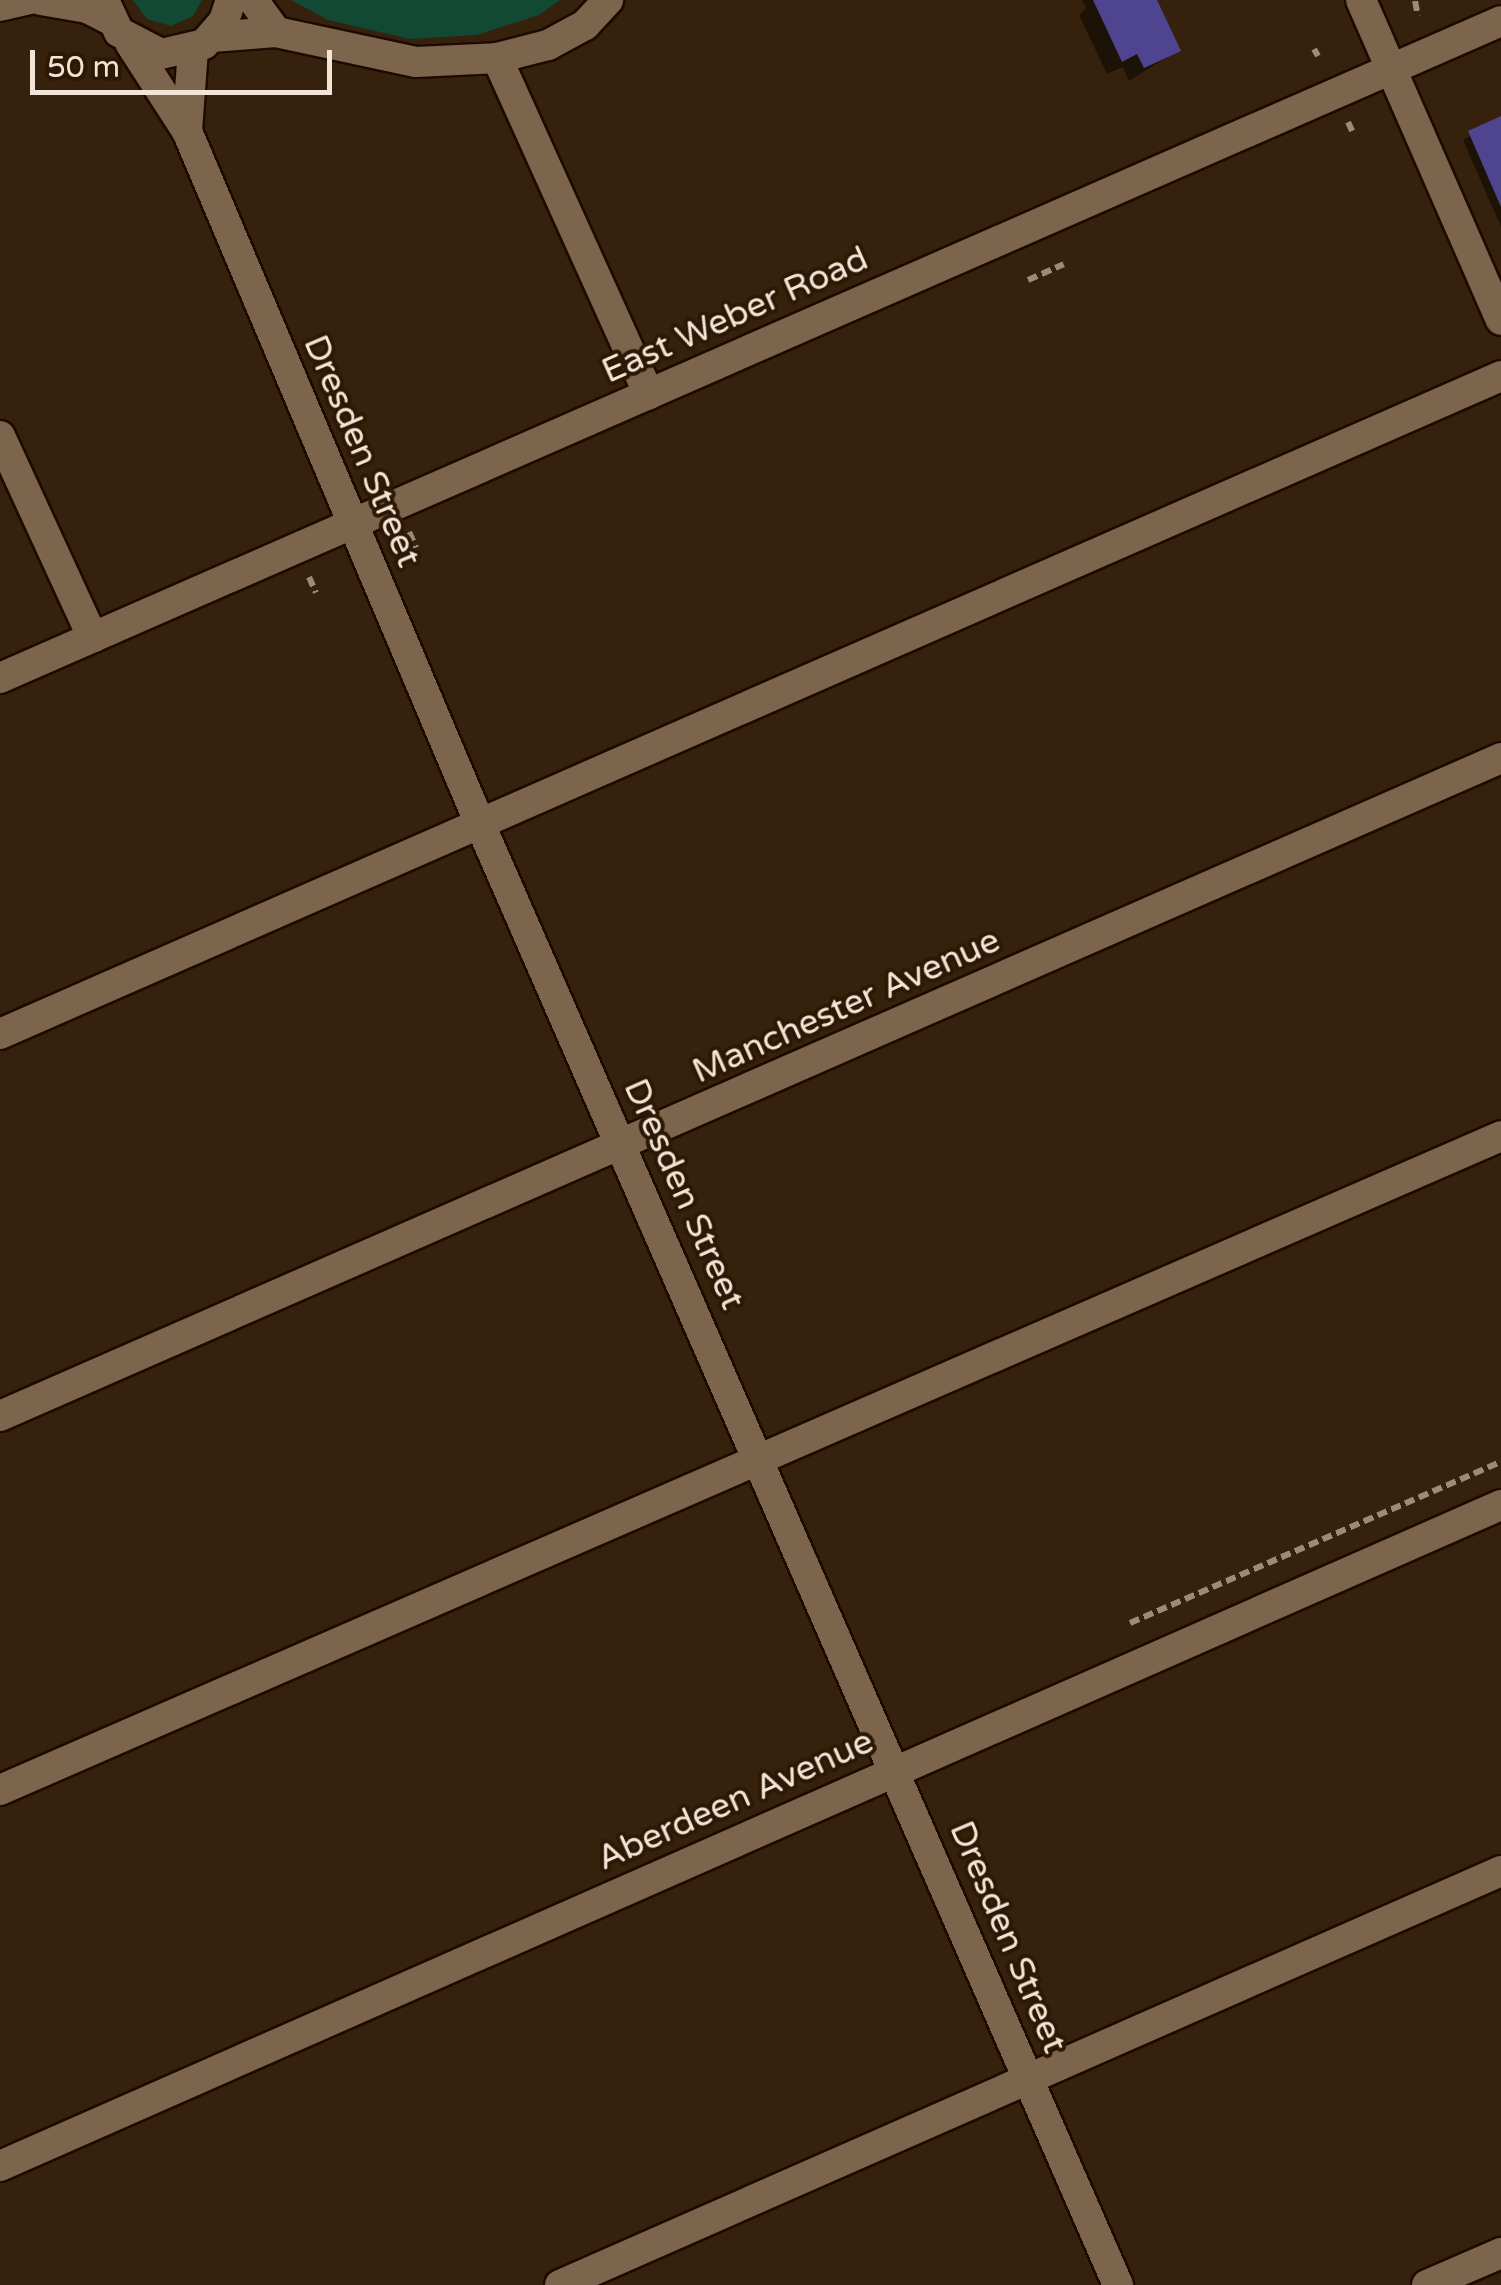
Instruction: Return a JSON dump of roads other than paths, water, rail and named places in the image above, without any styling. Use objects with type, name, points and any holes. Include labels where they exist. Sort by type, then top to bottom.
[{"type":"street","points":[[0,6],[27,0]]},
{"type":"street","points":[[42,0],[115,21],[161,54],[202,43],[276,32],[416,62],[497,58],[548,45],[584,25],[608,0]]},
{"type":"street","points":[[202,43],[231,0]]},
{"type":"street","points":[[253,0],[276,32]]},
{"type":"street","points":[[1361,0],[1501,320]]},
{"type":"street","name":"Dresden Street","points":[[115,21],[187,131],[480,824],[1118,2285]]},
{"type":"street","name":"East Weber Road","points":[[0,678],[1501,21]]},
{"type":"street","name":"Dresden Street","points":[[187,131],[202,43]]},
{"type":"street","points":[[497,58],[648,394]]},
{"type":"street","points":[[0,1034],[1501,376]]},
{"type":"street","points":[[0,436],[92,638]]},
{"type":"street","name":"Manchester Avenue","points":[[0,1416],[1501,758]]},
{"type":"street","points":[[0,1790],[757,1456],[1501,1136]]},
{"type":"street","name":"Aberdeen Avenue","points":[[0,2166],[1501,1505]]},
{"type":"street","points":[[560,2285],[1501,1872]]},
{"type":"street","points":[[1427,2285],[1501,2253]]}]
